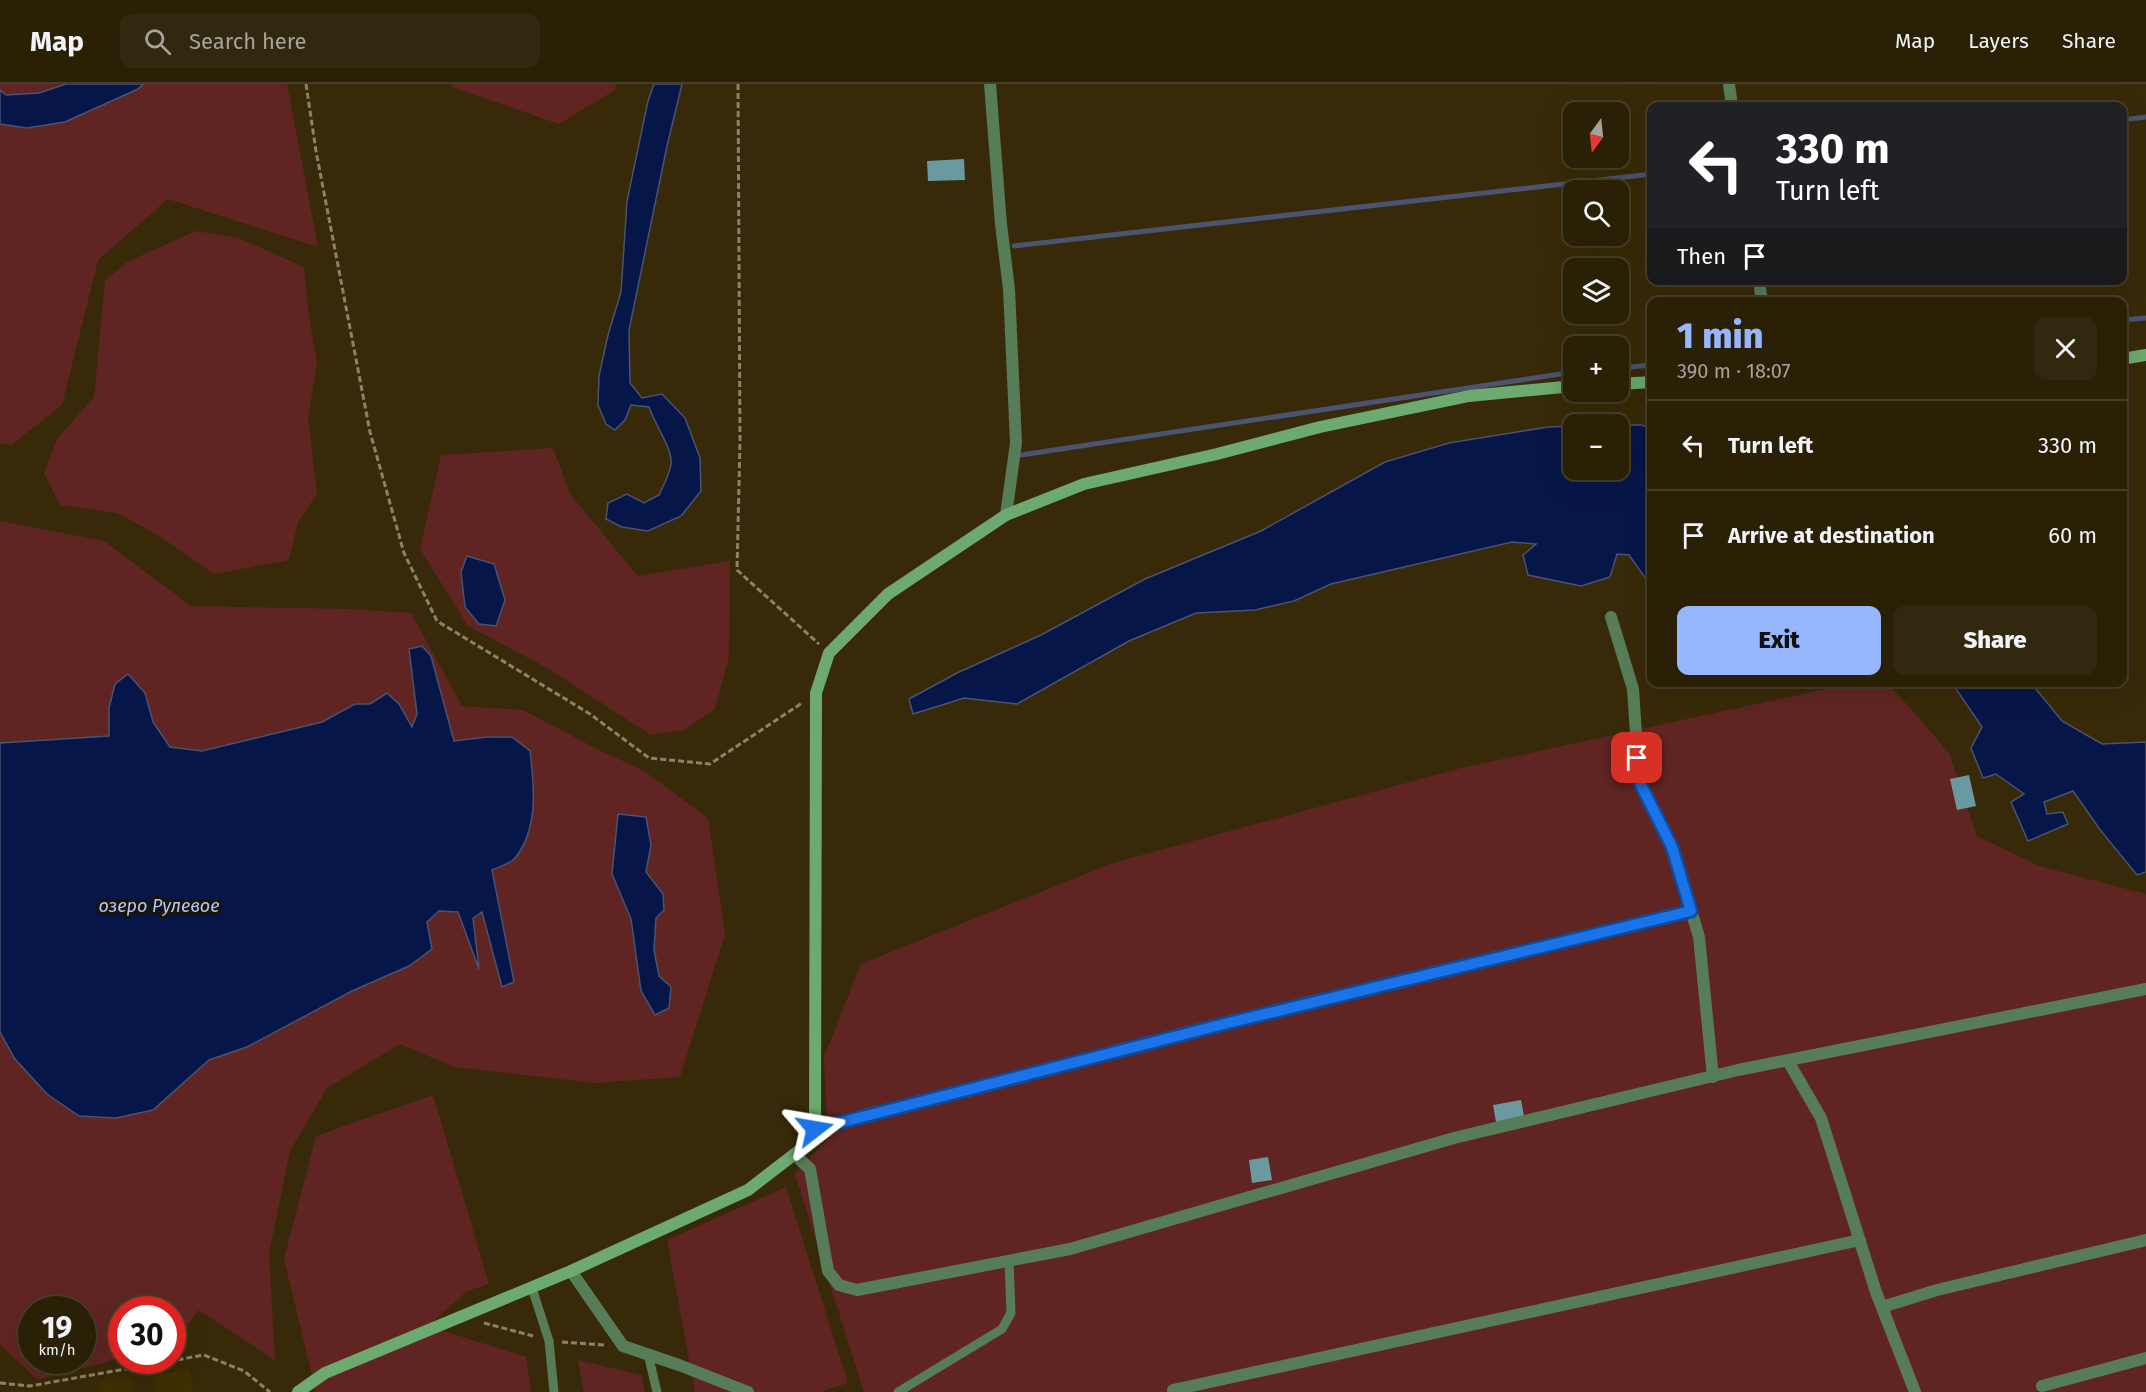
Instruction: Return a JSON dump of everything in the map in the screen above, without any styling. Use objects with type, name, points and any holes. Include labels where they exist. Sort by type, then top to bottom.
[{"type":"street","points":[[990,84],[1000,213],[1009,289],[1016,443],[1006,515]]},
{"type":"street","points":[[1729,84],[1731,102]]},
{"type":"street","points":[[2127,358],[2146,356]]},
{"type":"street","points":[[1629,383],[1647,381]]},
{"type":"street","points":[[298,1392],[326,1373],[532,1288],[748,1190],[805,1146],[815,1129],[816,693],[829,653],[888,594],[1006,515],[1084,484],[1217,454],[1320,427],[1469,396],[1563,387]]},
{"type":"street","points":[[1611,617],[1633,689],[1639,781],[1672,847],[1699,937],[1713,1077]]},
{"type":"street","points":[[815,1129],[1228,1023],[1691,911]]},
{"type":"street","points":[[795,1155],[810,1169],[828,1271],[839,1285],[857,1290],[1070,1248],[1454,1138],[1713,1077],[2146,989]]},
{"type":"street","points":[[1788,1060],[1821,1118],[1881,1307],[1915,1392]]},
{"type":"street","points":[[1173,1390],[1860,1240]]},
{"type":"street","points":[[1881,1307],[1936,1290],[2146,1240]]},
{"type":"street","points":[[571,1271],[624,1346],[748,1392]]},
{"type":"street","points":[[2043,1386],[2146,1358]]},
{"type":"lane","points":[[898,1392],[1002,1329],[1011,1313],[1009,1261]]},
{"type":"lane","points":[[532,1288],[549,1341],[554,1392]]},
{"type":"lane","points":[[648,1354],[657,1392]]},
{"type":"path","points":[[306,84],[316,151],[370,432],[404,553],[437,621],[590,714],[649,758],[710,764],[816,693]]},
{"type":"path","points":[[738,84],[740,441],[737,570],[829,653]]},
{"type":"path","points":[[0,1383],[30,1386],[204,1355],[244,1371],[270,1392]]},
{"type":"shaded area","points":[[0,84],[287,84],[318,247],[168,199],[98,260],[62,405],[11,445],[0,443]]},
{"type":"shaded area","points":[[451,84],[616,84],[615,90],[559,124],[452,87]]},
{"type":"shaded area","points":[[196,231],[238,238],[304,267],[308,311],[317,363],[308,417],[317,494],[298,522],[289,560],[214,574],[158,535],[117,513],[60,505],[44,473],[57,439],[94,397],[105,281],[127,262]]},
{"type":"shaded area","points":[[553,448],[570,494],[638,576],[730,561],[729,656],[715,709],[684,730],[651,735],[549,669],[468,626],[420,549],[441,455]]},
{"type":"shaded area","points":[[0,521],[104,541],[191,606],[349,609],[411,613],[462,706],[523,710],[644,771],[708,818],[725,934],[680,1077],[595,1083],[454,1067],[400,1044],[327,1088],[290,1151],[269,1253],[275,1360],[199,1310],[186,1327],[186,1296],[108,1296],[108,1361],[96,1365],[96,1296],[18,1296],[18,1362],[0,1345]]},
{"type":"shaded area","points":[[1836,687],[1891,687],[1949,753],[1977,836],[2039,866],[2146,894],[2146,1392],[864,1392],[795,1174],[828,1138],[824,1057],[861,964],[1113,863],[1461,768]]},
{"type":"shaded area","points":[[433,1095],[489,1284],[467,1291],[428,1326],[526,1357],[531,1392],[316,1392],[284,1259],[316,1136]]},
{"type":"shaded area","points":[[786,1187],[848,1383],[820,1392],[695,1392],[667,1240]]},
{"type":"shaded area","points":[[578,1360],[641,1375],[645,1392],[584,1392]]},
{"type":"shaded area","points":[[190,1370],[193,1392],[157,1392],[155,1375],[186,1374],[186,1371]]},
{"type":"shaded area","points":[[31,1374],[61,1374],[38,1380]]},
{"type":"shaded area","points":[[132,1378],[133,1392],[101,1392],[100,1382]]},
{"type":"water","points":[[66,84],[143,84],[138,89],[65,122],[27,128],[0,124],[0,90],[6,95],[39,93]]},
{"type":"water","points":[[654,84],[682,84],[629,330],[630,383],[642,398],[662,394],[685,418],[700,458],[701,491],[681,516],[648,531],[622,527],[606,519],[608,503],[627,494],[644,503],[659,495],[671,464],[669,451],[649,407],[631,405],[625,420],[615,430],[606,424],[598,405],[599,376],[621,292],[627,201],[648,101]]},
{"type":"water","points":[[1629,425],[1647,427],[1647,579],[1629,555],[1617,554],[1610,577],[1581,586],[1528,575],[1523,555],[1536,544],[1512,542],[1331,584],[1294,601],[1255,610],[1196,613],[1129,641],[1017,704],[964,698],[913,714],[909,699],[957,673],[1041,635],[1145,579],[1261,531],[1385,462],[1449,443],[1563,426],[1563,480],[1629,480]]},
{"type":"water","points":[[467,556],[494,564],[505,600],[496,626],[479,624],[465,607],[461,572]]},
{"type":"water","name":"озеро Рулевое","points":[[422,646],[431,656],[454,741],[512,737],[530,751],[533,806],[528,833],[514,859],[492,870],[514,982],[502,987],[482,912],[473,918],[479,969],[458,912],[439,911],[427,922],[432,949],[409,966],[352,991],[247,1047],[209,1060],[153,1110],[116,1118],[79,1116],[47,1094],[15,1059],[0,1032],[0,743],[109,736],[109,708],[115,684],[128,674],[145,693],[153,722],[170,747],[202,751],[322,722],[355,704],[370,704],[387,693],[399,704],[412,727],[417,714],[409,649]]},
{"type":"water","points":[[1955,687],[2034,687],[2062,721],[2102,744],[2146,742],[2146,872],[2137,875],[2101,831],[2073,791],[2044,802],[2047,814],[2063,812],[2068,824],[2028,841],[2011,802],[2024,794],[1996,774],[1983,778],[1971,748],[1982,727]]},
{"type":"water","points":[[618,814],[646,817],[651,845],[646,872],[663,894],[664,910],[656,918],[654,950],[659,976],[671,987],[669,1008],[655,1015],[641,991],[631,919],[612,874]]},
{"type":"building","points":[[964,159],[965,180],[928,181],[927,161]]},
{"type":"building","points":[[1969,775],[1976,806],[1957,810],[1950,779]]},
{"type":"building","points":[[1521,1100],[1524,1116],[1496,1122],[1493,1105]]},
{"type":"building","points":[[1268,1157],[1272,1180],[1252,1183],[1249,1160]]},
{"type":"waterway","points":[[2127,119],[2146,117]]},
{"type":"waterway","points":[[1014,246],[1647,175]]},
{"type":"waterway","points":[[2127,320],[2146,318]]},
{"type":"waterway","points":[[1629,367],[1647,365]]},
{"type":"waterway","points":[[1021,455],[1563,374]]},
{"type":"route","points":[[815,1129],[1228,1023],[1691,911],[1672,847],[1639,781],[1637,758]]}]
